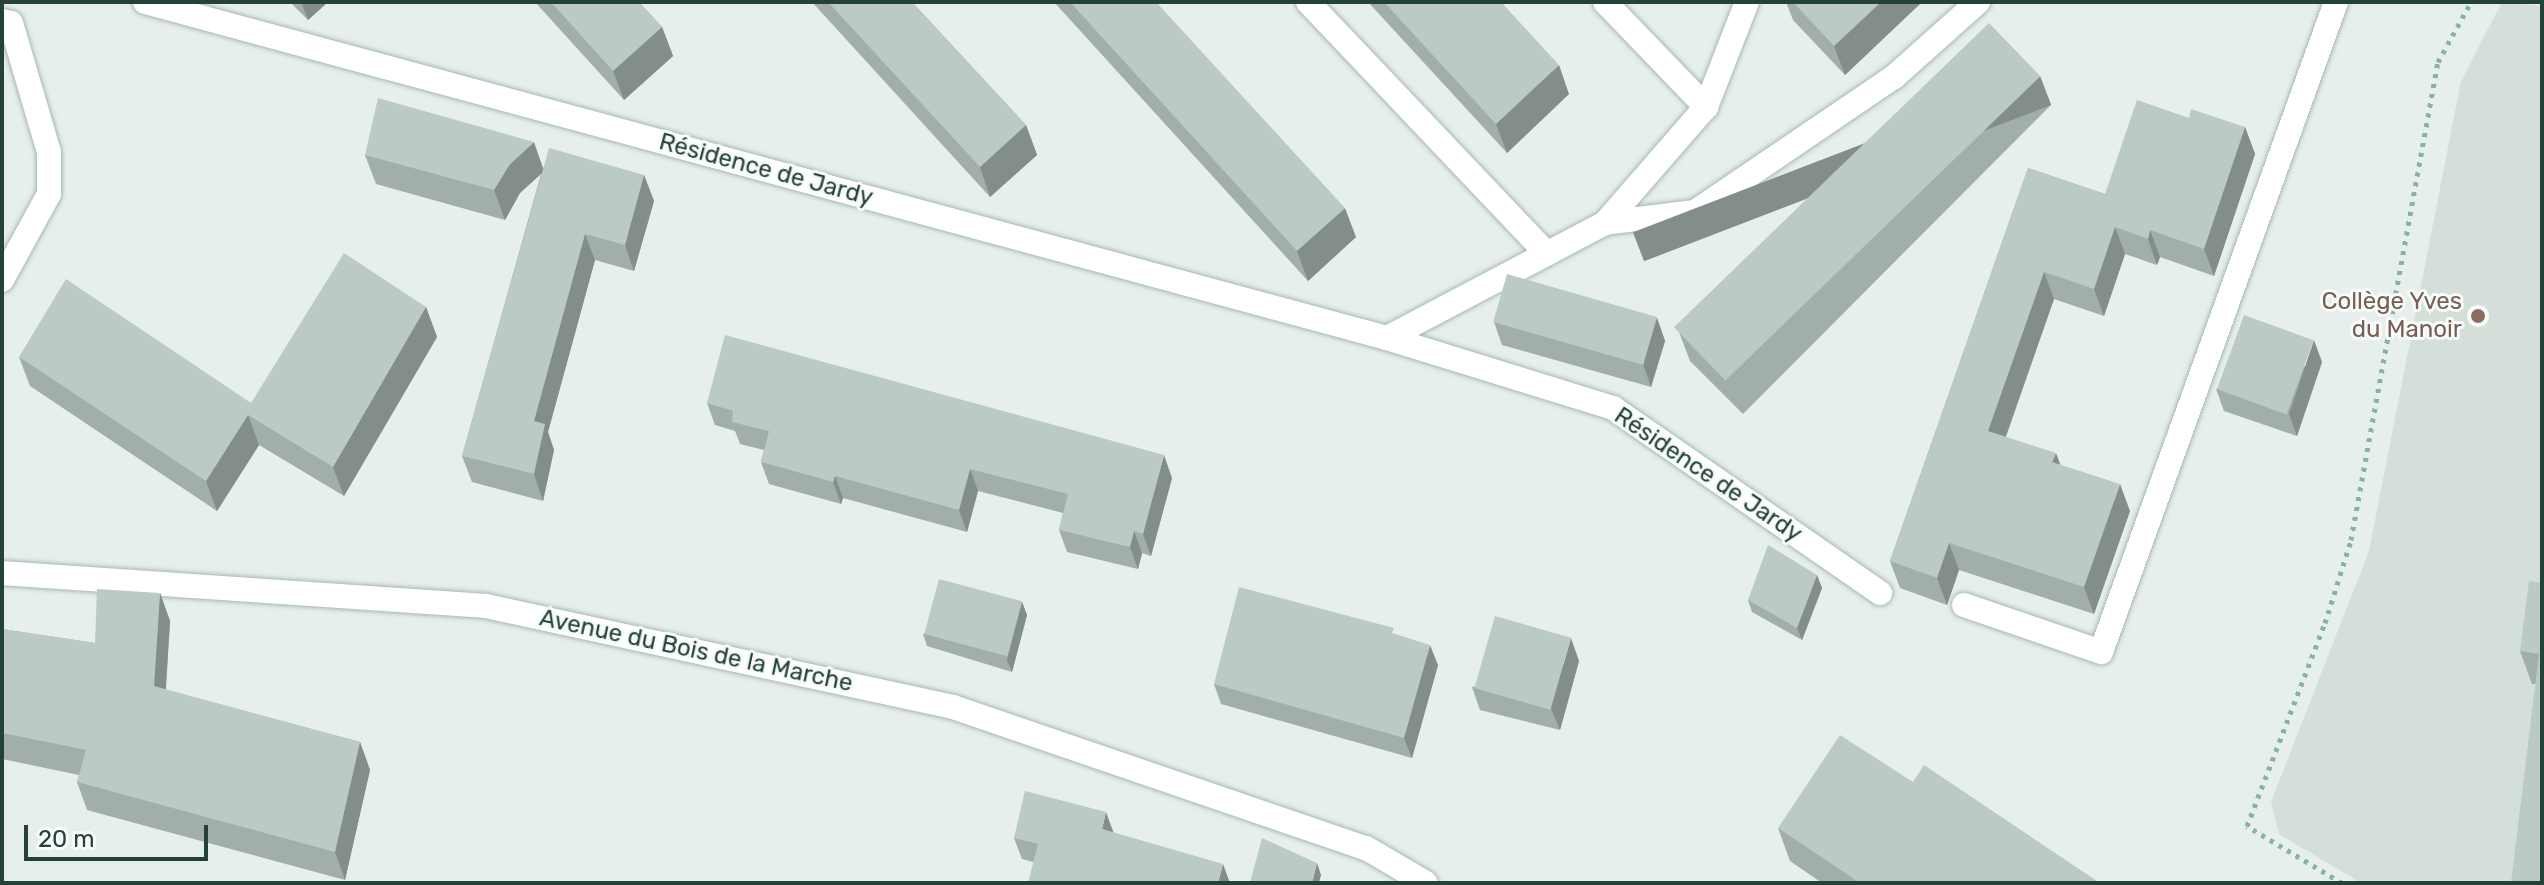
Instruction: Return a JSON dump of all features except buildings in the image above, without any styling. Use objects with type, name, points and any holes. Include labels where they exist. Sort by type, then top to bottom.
[{"type":"lane","name":"Résidence de Jardy","points":[[145,2],[1387,338],[1613,408],[1880,593]]},
{"type":"lane","points":[[1308,2],[1547,254]]},
{"type":"lane","points":[[1605,2],[1706,107]]},
{"type":"lane","points":[[1387,338],[1605,223],[1706,107],[1747,2]]},
{"type":"lane","points":[[1605,223],[1695,212],[1894,77],[1978,2]]},
{"type":"lane","points":[[1964,605],[2101,652],[2336,2]]},
{"type":"lane","points":[[2,21],[11,23],[49,166],[49,194],[2,280]]},
{"type":"lane","name":"Avenue du Bois de la Marche","points":[[2,573],[486,606],[953,707],[1366,848],[1426,883]]},
{"type":"path","points":[[2342,883],[2247,826],[2325,623],[2351,540],[2438,62],[2471,2]]},
{"type":"shaded area","name":"Collège Yves du Manoir","points":[[2502,2],[2542,6],[2542,883],[2361,883],[2279,834],[2271,802],[2369,551],[2461,81]]},
{"type":"place","name":"Collège Yves du Manoir","points":[[2478,316]]}]
